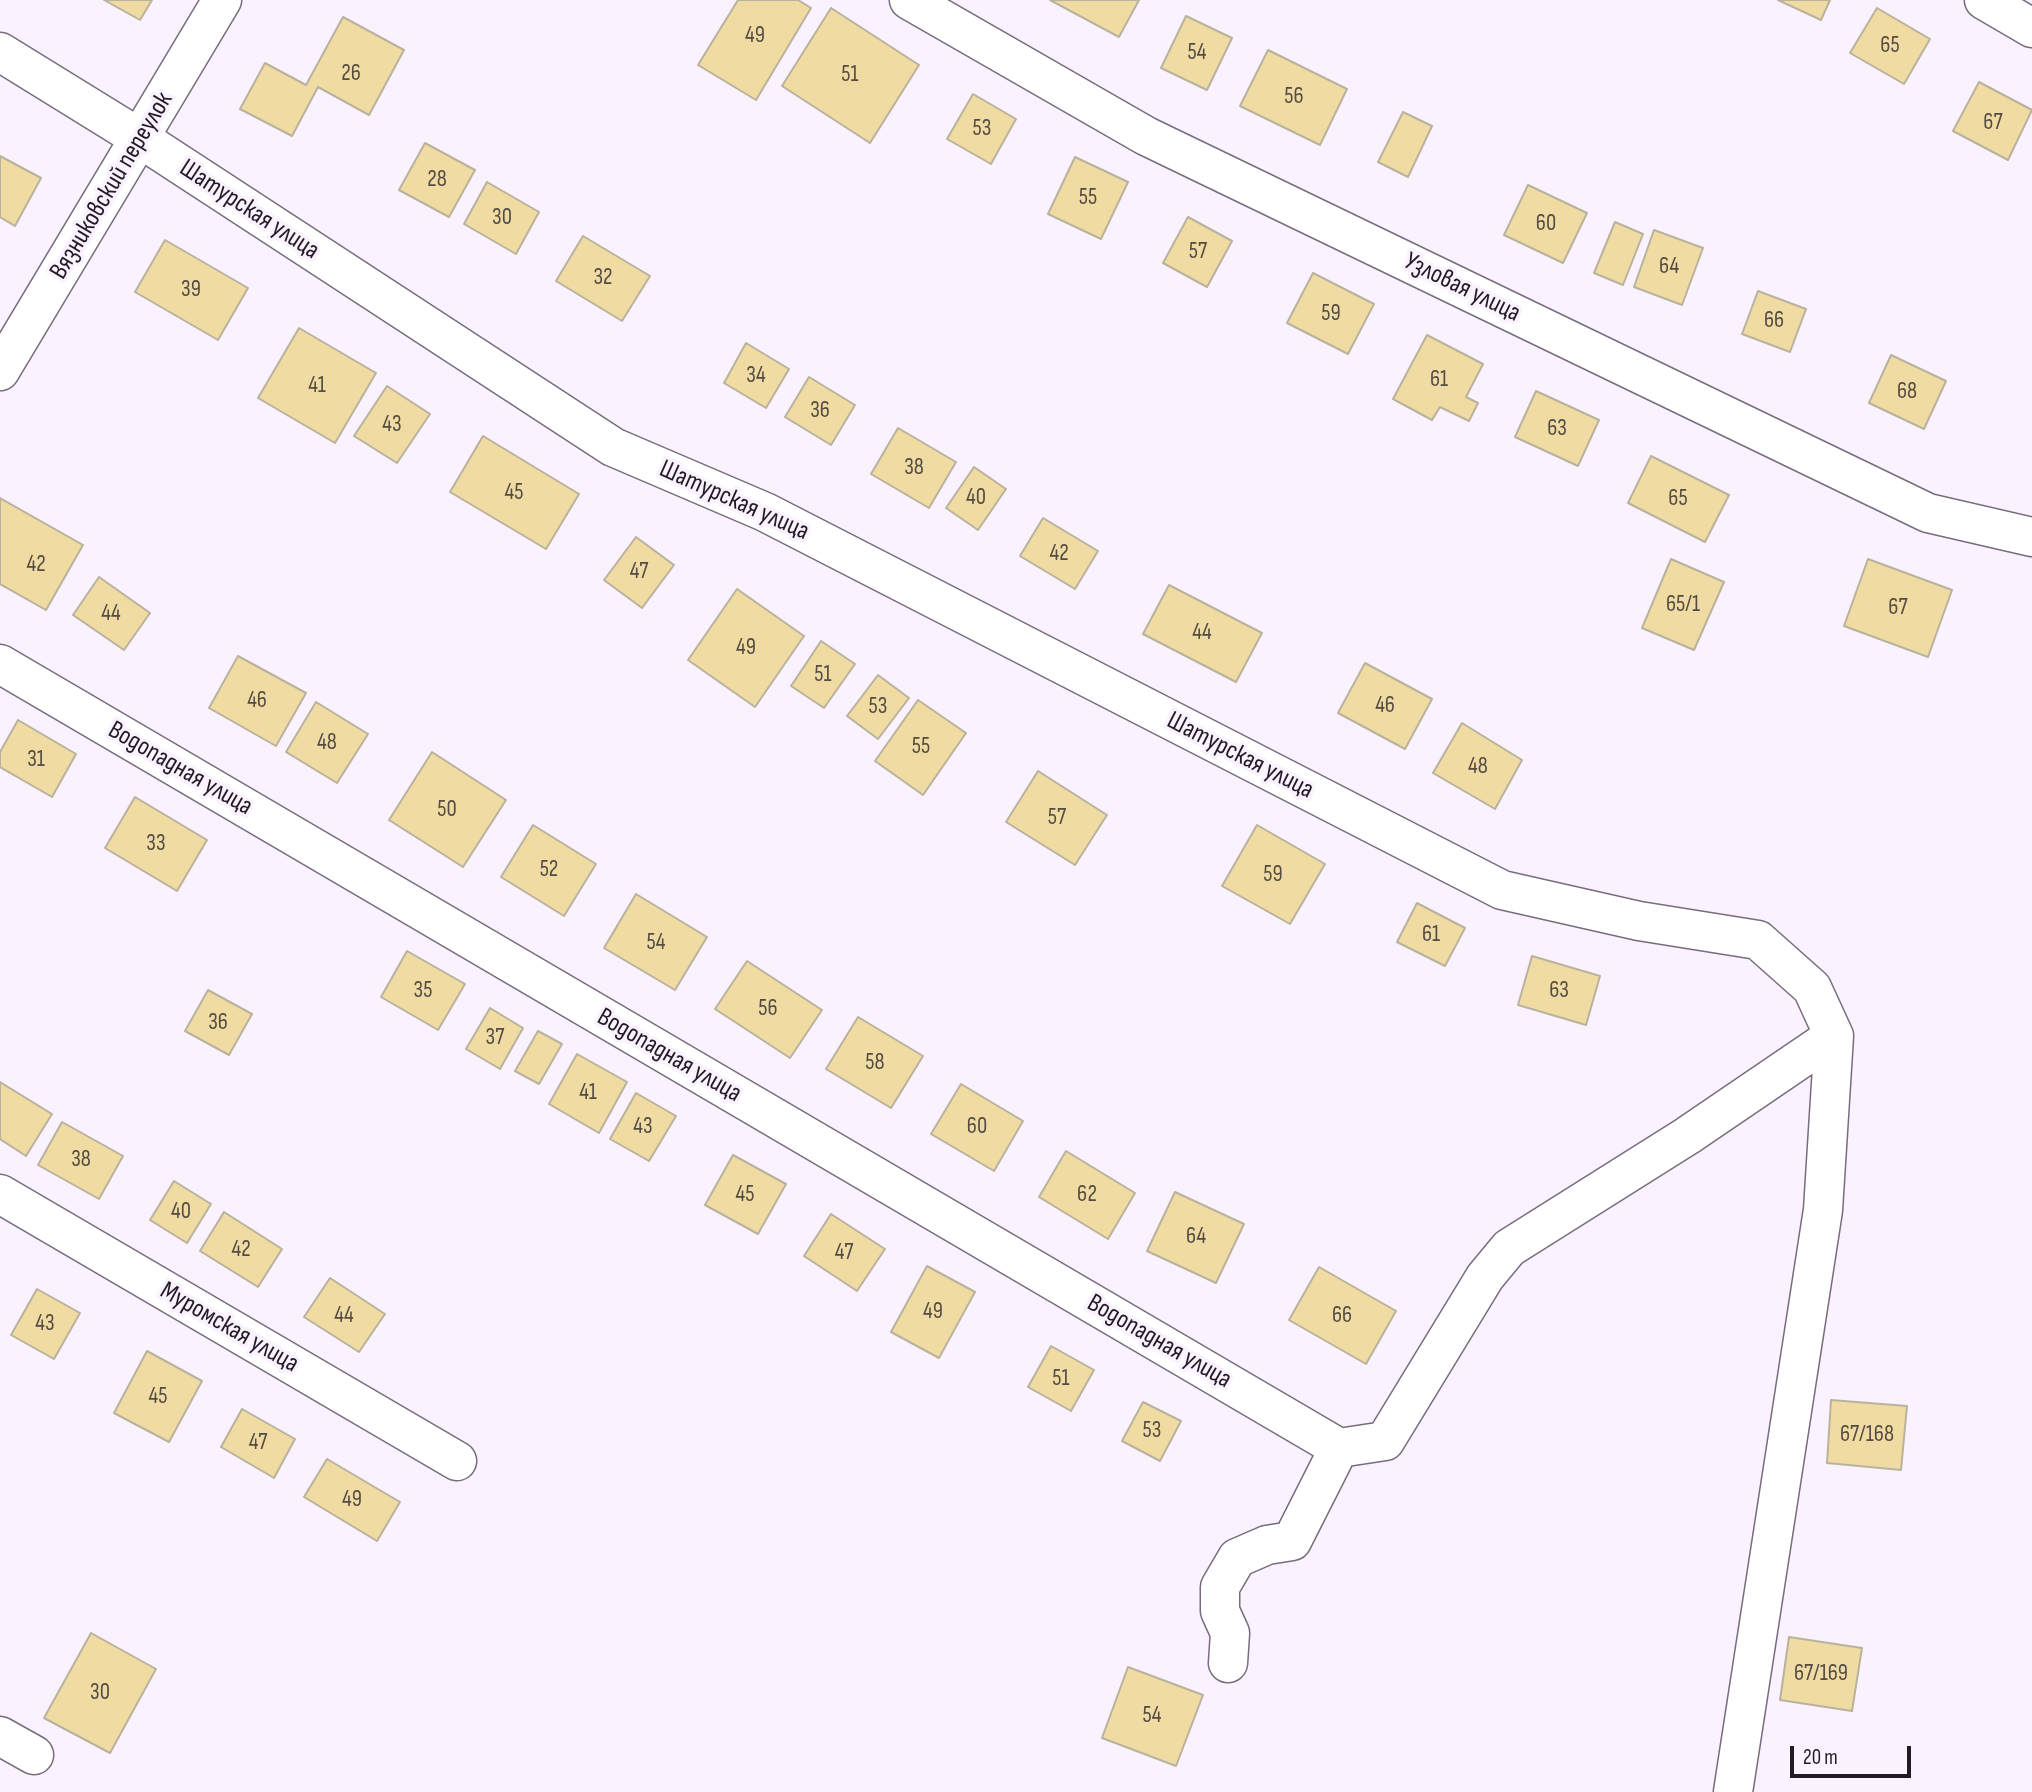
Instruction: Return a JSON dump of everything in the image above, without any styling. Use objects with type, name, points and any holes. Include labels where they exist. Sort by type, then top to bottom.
[{"type":"street","name":"Вязниковский переулок","points":[[0,371],[222,0]]},
{"type":"street","name":"Узловая улица","points":[[909,0],[1146,136],[1928,513],[2032,537]]},
{"type":"street","points":[[1984,0],[2032,28]]},
{"type":"street","name":"Шатурская улица","points":[[0,52],[141,139],[613,447],[765,512],[1502,890],[1639,920],[1758,940],[1812,988],[1834,1037]]},
{"type":"street","name":"Водопадная улица","points":[[0,664],[1339,1448]]},
{"type":"street","points":[[1228,1663],[1230,1633],[1220,1611],[1220,1587],[1237,1558],[1267,1545],[1292,1541],[1339,1448],[1385,1441],[1485,1277],[1509,1248],[1687,1136],[1834,1037]]},
{"type":"street","points":[[1733,1792],[1823,1210],[1834,1037]]},
{"type":"street","name":"Муромская улица","points":[[0,1194],[457,1461]]},
{"type":"street","points":[[0,1736],[34,1755]]},
{"type":"building","points":[[104,0],[152,0],[140,20]]},
{"type":"building","points":[[738,0],[798,0],[811,8],[756,100],[698,65]]},
{"type":"building","points":[[1050,0],[1139,0],[1119,37]]},
{"type":"building","points":[[1778,0],[1830,0],[1821,20]]},
{"type":"building","points":[[831,8],[919,65],[870,143],[782,86]]},
{"type":"building","points":[[1877,8],[1930,39],[1904,84],[1850,53]]},
{"type":"building","points":[[1186,16],[1232,38],[1207,90],[1161,68]]},
{"type":"building","points":[[343,17],[404,50],[369,115],[318,87],[292,136],[240,109],[265,63],[306,85]]},
{"type":"building","points":[[1268,50],[1347,89],[1320,145],[1240,106]]},
{"type":"building","points":[[1979,82],[2032,110],[2008,160],[1953,131]]},
{"type":"building","points":[[973,94],[1016,119],[991,164],[947,139]]},
{"type":"building","points":[[1403,112],[1432,126],[1408,177],[1378,162]]},
{"type":"building","points":[[425,143],[475,170],[449,217],[399,190]]},
{"type":"building","points":[[0,156],[41,178],[15,226],[0,217]]},
{"type":"building","points":[[1075,157],[1128,182],[1101,239],[1048,214]]},
{"type":"building","points":[[487,182],[539,212],[516,254],[464,224]]},
{"type":"building","points":[[1528,185],[1587,213],[1563,263],[1504,235]]},
{"type":"building","points":[[1188,217],[1232,241],[1207,287],[1163,263]]},
{"type":"building","points":[[1615,222],[1643,234],[1623,285],[1594,273]]},
{"type":"building","points":[[1654,230],[1703,248],[1682,305],[1634,287]]},
{"type":"building","points":[[583,236],[650,276],[622,321],[556,281]]},
{"type":"building","points":[[165,240],[248,288],[218,340],[135,292]]},
{"type":"building","points":[[1313,273],[1374,304],[1348,354],[1287,323]]},
{"type":"building","points":[[1758,291],[1806,309],[1790,352],[1742,334]]},
{"type":"building","points":[[299,328],[376,373],[335,443],[258,398]]},
{"type":"building","points":[[1427,335],[1483,364],[1466,397],[1478,403],[1469,421],[1440,407],[1432,420],[1393,399]]},
{"type":"building","points":[[746,343],[789,369],[766,408],[724,383]]},
{"type":"building","points":[[1891,355],[1946,381],[1924,429],[1869,403]]},
{"type":"building","points":[[809,377],[855,405],[831,445],[785,417]]},
{"type":"building","points":[[387,386],[430,414],[397,463],[354,436]]},
{"type":"building","points":[[1536,391],[1599,420],[1578,466],[1515,437]]},
{"type":"building","points":[[898,428],[956,462],[929,508],[871,474]]},
{"type":"building","points":[[483,436],[579,494],[546,549],[450,492]]},
{"type":"building","points":[[1651,456],[1729,495],[1705,542],[1628,503]]},
{"type":"building","points":[[974,467],[1006,489],[978,530],[946,508]]},
{"type":"building","points":[[0,498],[83,545],[46,610],[0,584]]},
{"type":"building","points":[[1043,518],[1098,551],[1075,589],[1020,556]]},
{"type":"building","points":[[636,537],[674,565],[642,608],[604,580]]},
{"type":"building","points":[[1671,559],[1724,582],[1694,650],[1642,628]]},
{"type":"building","points":[[1868,559],[1952,590],[1928,657],[1844,626]]},
{"type":"building","points":[[99,577],[150,613],[124,650],[73,615]]},
{"type":"building","points":[[1169,585],[1262,633],[1236,682],[1143,634]]},
{"type":"building","points":[[737,589],[804,636],[755,707],[688,660]]},
{"type":"building","points":[[821,641],[855,664],[824,708],[791,686]]},
{"type":"building","points":[[238,656],[306,693],[276,746],[209,708]]},
{"type":"building","points":[[1365,663],[1432,699],[1405,749],[1338,713]]},
{"type":"building","points":[[878,675],[909,698],[878,739],[847,716]]},
{"type":"building","points":[[918,700],[966,733],[923,795],[875,761]]},
{"type":"building","points":[[316,702],[368,734],[337,783],[286,752]]},
{"type":"building","points":[[18,720],[76,754],[52,797],[0,767],[0,752]]},
{"type":"building","points":[[1462,723],[1522,760],[1495,809],[1433,773]]},
{"type":"building","points":[[432,752],[506,800],[463,867],[389,820]]},
{"type":"building","points":[[1038,771],[1107,815],[1075,865],[1006,822]]},
{"type":"building","points":[[135,797],[207,840],[177,891],[105,848]]},
{"type":"building","points":[[533,825],[596,864],[564,916],[501,877]]},
{"type":"building","points":[[1257,825],[1325,864],[1290,924],[1222,886]]},
{"type":"building","points":[[636,894],[707,937],[675,990],[604,948]]},
{"type":"building","points":[[1417,903],[1465,928],[1445,966],[1397,942]]},
{"type":"building","points":[[407,951],[465,984],[438,1030],[381,997]]},
{"type":"building","points":[[1532,956],[1600,976],[1586,1025],[1518,1005]]},
{"type":"building","points":[[747,961],[822,1010],[790,1058],[715,1009]]},
{"type":"building","points":[[208,990],[252,1014],[229,1055],[185,1031]]},
{"type":"building","points":[[490,1008],[523,1028],[500,1069],[466,1049]]},
{"type":"building","points":[[858,1017],[923,1056],[891,1108],[826,1069]]},
{"type":"building","points":[[538,1031],[562,1044],[539,1084],[515,1071]]},
{"type":"building","points":[[577,1054],[627,1082],[599,1133],[549,1104]]},
{"type":"building","points":[[0,1082],[52,1114],[26,1156],[0,1139]]},
{"type":"building","points":[[961,1084],[1023,1121],[994,1171],[931,1134]]},
{"type":"building","points":[[636,1093],[676,1116],[649,1161],[610,1139]]},
{"type":"building","points":[[62,1122],[123,1156],[99,1199],[38,1165]]},
{"type":"building","points":[[1066,1151],[1135,1193],[1108,1239],[1039,1197]]},
{"type":"building","points":[[733,1155],[786,1184],[758,1234],[705,1205]]},
{"type":"building","points":[[174,1181],[211,1204],[187,1243],[150,1220]]},
{"type":"building","points":[[1175,1192],[1244,1224],[1216,1283],[1147,1251]]},
{"type":"building","points":[[224,1212],[282,1249],[258,1287],[200,1251]]},
{"type":"building","points":[[831,1214],[885,1249],[857,1291],[804,1256]]},
{"type":"building","points":[[927,1266],[975,1292],[939,1358],[891,1332]]},
{"type":"building","points":[[1319,1267],[1396,1311],[1366,1364],[1289,1320]]},
{"type":"building","points":[[330,1278],[385,1314],[359,1352],[304,1317]]},
{"type":"building","points":[[37,1289],[80,1313],[54,1359],[11,1335]]},
{"type":"building","points":[[1051,1346],[1094,1370],[1071,1411],[1028,1387]]},
{"type":"building","points":[[147,1351],[202,1381],[169,1442],[114,1413]]},
{"type":"building","points":[[1831,1400],[1907,1406],[1901,1470],[1827,1463]]},
{"type":"building","points":[[1143,1402],[1181,1421],[1160,1461],[1122,1441]]},
{"type":"building","points":[[242,1409],[295,1439],[274,1478],[221,1447]]},
{"type":"building","points":[[327,1459],[400,1502],[377,1541],[304,1497]]},
{"type":"building","points":[[91,1633],[156,1669],[110,1753],[44,1718]]},
{"type":"building","points":[[1789,1637],[1862,1648],[1852,1711],[1780,1700]]},
{"type":"building","points":[[1128,1667],[1203,1695],[1176,1766],[1102,1738]]}]
